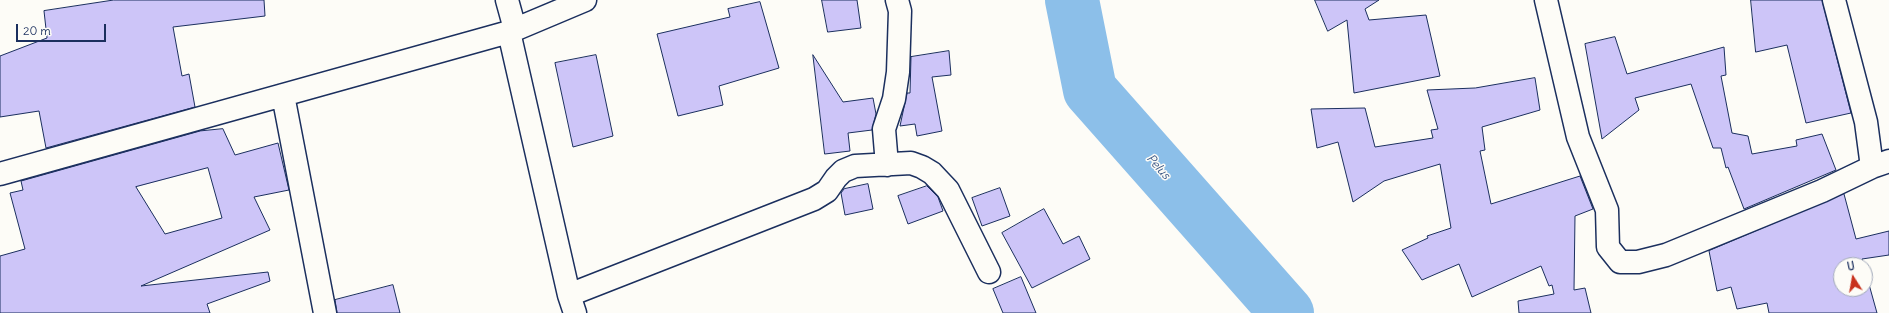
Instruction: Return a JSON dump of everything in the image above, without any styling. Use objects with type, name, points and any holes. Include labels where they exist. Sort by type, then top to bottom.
[{"type":"street","points":[[507,0],[512,31],[572,304],[814,199],[828,191],[836,178],[843,171],[864,164],[888,165],[911,163],[922,167],[932,174],[948,190],[989,272]]},
{"type":"street","points":[[0,174],[512,31],[585,0]]},
{"type":"street","points":[[888,165],[884,129],[894,99],[898,72],[900,11],[897,0]]},
{"type":"street","points":[[1546,0],[1578,137],[1607,210],[1608,246],[1620,262],[1638,262],[1666,255],[1822,191],[1881,164],[1866,122],[1834,0]]},
{"type":"street","points":[[293,93],[325,313]]},
{"type":"building","points":[[114,0],[264,0],[265,16],[173,27],[182,76],[189,74],[195,107],[46,148],[39,111],[0,117],[0,56],[47,38],[44,11]]},
{"type":"building","points":[[822,0],[857,0],[861,28],[828,32]]},
{"type":"building","points":[[1315,0],[1379,0],[1365,9],[1369,20],[1426,15],[1440,76],[1354,93],[1347,20],[1328,31]]},
{"type":"building","points":[[1751,0],[1822,0],[1851,113],[1806,123],[1787,45],[1756,52]]},
{"type":"building","points":[[760,2],[779,68],[719,86],[723,105],[678,116],[657,34],[730,17],[728,9]]},
{"type":"building","points":[[1615,37],[1627,74],[1724,47],[1726,75],[1721,76],[1732,133],[1748,136],[1752,154],[1797,146],[1796,140],[1822,134],[1836,170],[1744,209],[1728,167],[1726,168],[1721,148],[1713,148],[1691,84],[1635,98],[1639,110],[1602,139],[1585,44]]},
{"type":"building","points":[[949,51],[951,75],[932,77],[942,131],[917,136],[915,124],[900,126],[907,93],[910,93],[911,57]]},
{"type":"building","points":[[596,55],[613,136],[573,147],[555,63]]},
{"type":"building","points":[[813,55],[843,102],[873,98],[876,114],[872,130],[848,133],[850,151],[825,154]]},
{"type":"building","points":[[1535,78],[1540,110],[1482,127],[1485,150],[1480,151],[1491,204],[1580,176],[1593,209],[1575,216],[1574,290],[1585,288],[1591,313],[1519,313],[1518,301],[1554,294],[1552,285],[1549,286],[1541,266],[1472,297],[1459,264],[1422,280],[1402,250],[1428,238],[1427,236],[1451,228],[1440,164],[1384,181],[1353,202],[1338,142],[1317,148],[1311,109],[1365,108],[1375,147],[1433,138],[1431,130],[1438,129],[1427,90],[1475,88]]},
{"type":"building","points":[[223,129],[235,155],[278,143],[289,190],[254,197],[270,230],[141,286],[268,272],[270,281],[207,304],[210,313],[0,313],[0,256],[25,249],[10,193],[23,190],[21,181],[200,131]],"holes":[[[208,168],[222,218],[165,234],[136,187]]]},
{"type":"building","points":[[868,184],[873,209],[845,215],[841,193],[844,189]]},
{"type":"building","points":[[927,186],[938,197],[943,211],[908,224],[898,196]]},
{"type":"building","points":[[1000,188],[1010,216],[982,226],[972,198]]},
{"type":"building","points":[[1844,194],[1856,239],[1889,231],[1889,255],[1873,257],[1833,257],[1833,297],[1873,297],[1877,313],[1769,313],[1767,303],[1737,309],[1731,287],[1717,291],[1709,251]]},
{"type":"building","points":[[1044,209],[1063,244],[1079,236],[1090,259],[1032,288],[1002,233]]},
{"type":"building","points":[[1021,277],[1036,313],[1003,313],[993,289]]},
{"type":"building","points":[[393,285],[400,313],[337,313],[335,300]]},
{"type":"waterway","name":"Pelus","points":[[1072,0],[1090,90],[1287,313]]}]
